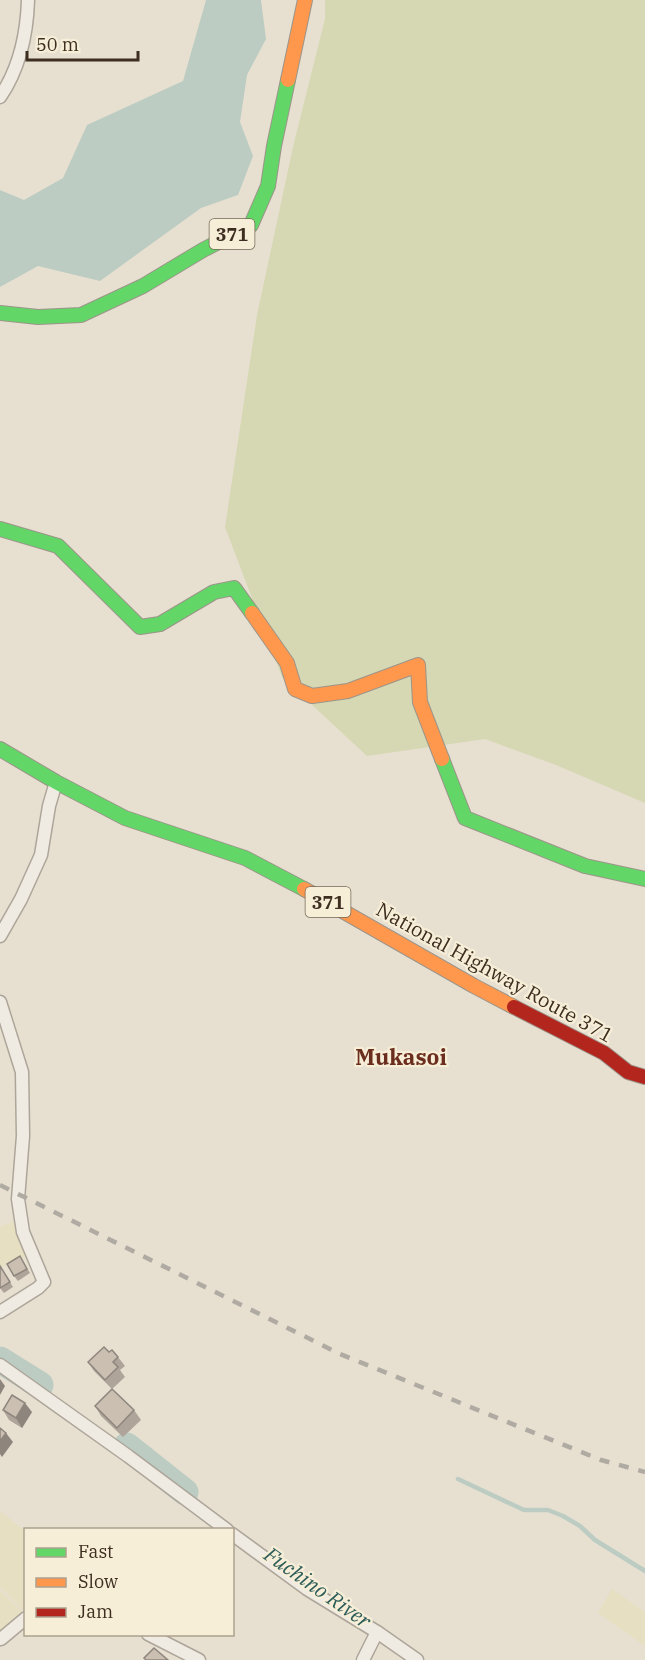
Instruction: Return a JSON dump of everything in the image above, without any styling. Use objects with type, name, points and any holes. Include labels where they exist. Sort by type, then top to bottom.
[{"type":"main road","name":"371","points":[[0,313],[39,316],[81,315],[143,286],[203,250],[251,225],[268,186],[274,146],[305,0]]},
{"type":"main road","points":[[0,529],[58,546],[140,627],[160,624],[214,592],[234,588],[287,663],[295,689],[312,696],[348,691],[418,665],[420,702],[465,818],[585,866],[645,879]]},
{"type":"main road","name":"National Highway Route 371","points":[[0,749],[56,782],[125,818],[245,858],[344,910],[474,986],[604,1053],[627,1072],[645,1077]]},
{"type":"street","points":[[0,97],[8,85],[23,44],[28,0]]},
{"type":"street","points":[[0,936],[21,899],[41,855],[49,806],[56,782]]},
{"type":"street","points":[[0,1002],[22,1072],[23,1136],[18,1199],[23,1232],[44,1282],[0,1312]]},
{"type":"street","points":[[0,1365],[224,1528]]},
{"type":"street","points":[[234,1534],[307,1589],[377,1632],[417,1660]]},
{"type":"street","points":[[0,1638],[24,1620]]},
{"type":"street","points":[[363,1660],[377,1632]]},
{"type":"street","points":[[150,1636],[199,1660]]},
{"type":"shaded area","points":[[206,0],[261,0],[266,39],[247,75],[240,122],[253,156],[238,195],[201,208],[100,281],[38,266],[0,287],[0,190],[24,200],[63,178],[87,125],[183,81]]},
{"type":"shaded area","points":[[14,1221],[28,1255],[0,1268],[0,1227]]},
{"type":"shaded area","points":[[0,1511],[24,1530],[23,1610],[0,1587]]},
{"type":"shaded area","points":[[612,1589],[645,1612],[645,1646],[598,1613]]},
{"type":"shaded area","points":[[0,1590],[22,1611],[5,1632],[0,1631]]},
{"type":"green space","points":[[325,0],[645,0],[645,803],[556,765],[485,739],[367,756],[282,677],[225,527],[257,315],[293,147],[325,19]]},
{"type":"building","points":[[20,1256],[27,1269],[14,1276],[7,1264]]},
{"type":"building","points":[[0,1266],[10,1282],[0,1288]]},
{"type":"building","points":[[104,1347],[109,1352],[112,1350],[118,1357],[113,1362],[118,1367],[105,1380],[88,1362]]},
{"type":"building","points":[[112,1389],[134,1410],[117,1428],[95,1406]]},
{"type":"building","points":[[12,1395],[25,1403],[16,1418],[3,1410]]},
{"type":"building","points":[[0,1428],[6,1433],[0,1441]]},
{"type":"building","points":[[154,1648],[168,1660],[146,1660],[144,1658]]},
{"type":"waterway","points":[[0,1360],[40,1385]]},
{"type":"waterway","name":"Fuchino River","points":[[127,1446],[185,1492]]},
{"type":"waterway","points":[[458,1479],[524,1510],[548,1510],[563,1516],[580,1526],[595,1540],[645,1571]]},
{"type":"railway","points":[[0,1185],[340,1354],[601,1460],[645,1472]]},
{"type":"traffic: fast","points":[[0,313],[38,317],[81,315],[143,286],[203,250],[251,225],[268,186],[288,80]]},
{"type":"traffic: fast","points":[[0,529],[58,546],[140,627],[160,624],[214,592],[234,588],[252,613]]},
{"type":"traffic: fast","points":[[0,749],[56,782],[125,818],[245,858],[304,889]]},
{"type":"traffic: fast","points":[[442,759],[465,818],[585,866],[645,879]]},
{"type":"traffic: slow","points":[[288,80],[305,0]]},
{"type":"traffic: slow","points":[[252,613],[287,663],[295,689],[312,696],[348,691],[418,665],[420,702],[442,759]]},
{"type":"traffic: slow","points":[[304,889],[514,1007]]},
{"type":"traffic: jam","points":[[514,1007],[604,1053],[628,1072],[645,1077]]},
{"type":"district","name":"Mukasoi","points":[[401,1056]]}]
